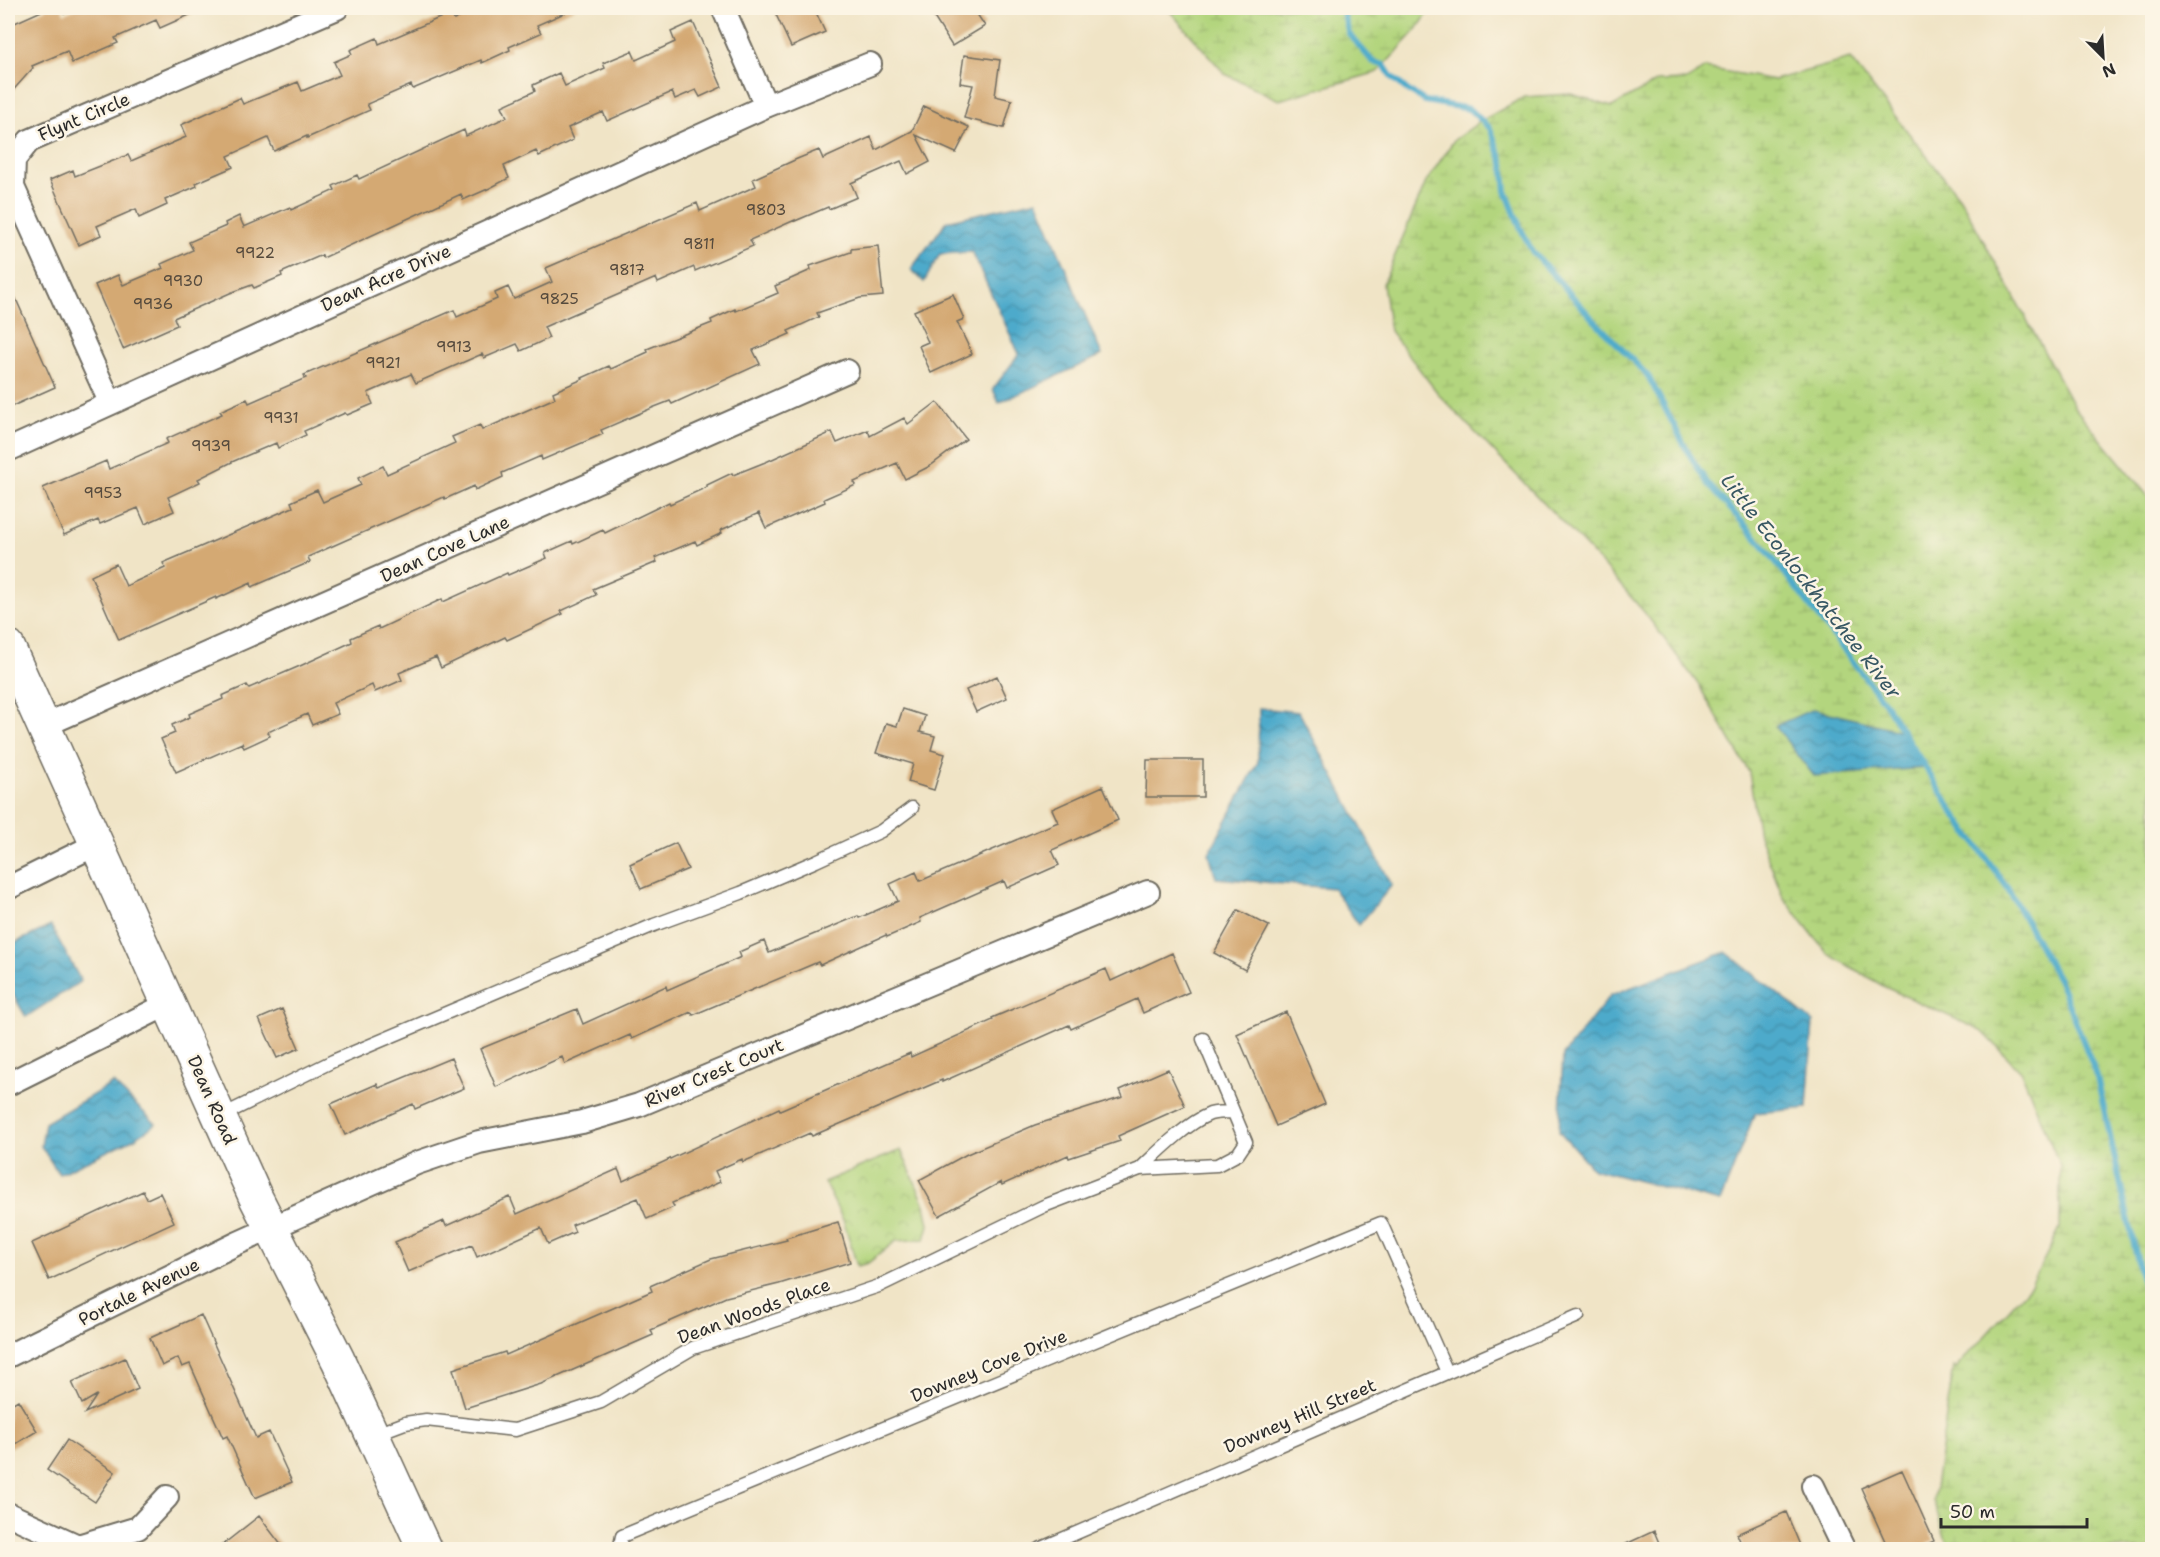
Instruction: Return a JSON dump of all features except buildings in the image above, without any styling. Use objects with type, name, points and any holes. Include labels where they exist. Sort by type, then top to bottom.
[{"type":"main road","name":"Dean Road","points":[[8,647],[271,1228],[333,1351],[425,1550]]},
{"type":"street","name":"Flynt Circle","points":[[110,402],[13,187],[14,160],[28,141],[337,8]]},
{"type":"street","points":[[723,8],[766,106]]},
{"type":"street","name":"Dean Acre Drive","points":[[8,450],[766,106],[870,64]]},
{"type":"street","name":"Dean Cove Lane","points":[[43,726],[847,371]]},
{"type":"street","points":[[8,888],[97,844]]},
{"type":"street","name":"River Crest Court","points":[[271,1228],[417,1163],[469,1146],[582,1122],[639,1105],[1148,892]]},
{"type":"street","points":[[8,1084],[168,1004]]},
{"type":"street","name":"Portale Avenue","points":[[8,1356],[271,1228]]},
{"type":"street","points":[[1813,1486],[1844,1550]]},
{"type":"street","points":[[8,1514],[78,1546],[138,1528],[167,1497]]},
{"type":"lane","points":[[220,1117],[333,1061],[654,926],[816,861],[881,831],[912,808]]},
{"type":"lane","points":[[1140,1169],[1217,1165],[1238,1154],[1246,1143],[1203,1039]]},
{"type":"lane","points":[[1140,1169],[1175,1137],[1210,1114],[1233,1112]]},
{"type":"lane","name":"Dean Woods Place","points":[[372,1435],[405,1422],[426,1420],[515,1430],[601,1402],[693,1348],[879,1286],[1044,1206],[1140,1169]]},
{"type":"lane","name":"Downey Cove Drive","points":[[619,1550],[622,1536],[1382,1223],[1447,1372]]},
{"type":"lane","name":"Downey Hill Street","points":[[1037,1550],[1578,1316]]},
{"type":"green space","points":[[1167,8],[1432,8],[1414,33],[1378,72],[1279,100],[1225,74]]},
{"type":"green space","points":[[1850,59],[1960,198],[2075,408],[2152,501],[2152,1549],[1949,1549],[1933,1500],[1954,1366],[1956,1368],[2031,1285],[2060,1228],[2060,1166],[2021,1071],[1982,1031],[1885,987],[1828,954],[1783,897],[1759,835],[1749,772],[1698,684],[1645,613],[1592,553],[1440,396],[1390,331],[1383,284],[1426,182],[1454,140],[1481,121],[1524,97],[1571,94],[1612,107],[1658,81],[1687,80],[1705,68],[1774,80]]},
{"type":"green space","points":[[901,1150],[925,1205],[929,1225],[925,1239],[896,1241],[868,1263],[857,1266],[844,1222],[824,1182]]},
{"type":"water","points":[[1037,200],[1102,355],[999,403],[993,389],[1019,354],[972,252],[940,254],[924,282],[911,269],[947,221]]},
{"type":"water","points":[[1259,708],[1299,712],[1392,885],[1359,925],[1333,888],[1216,878],[1209,853],[1258,762]]},
{"type":"water","points":[[1813,709],[1902,731],[1925,768],[1814,776],[1775,726]]},
{"type":"water","points":[[51,926],[81,981],[26,1017],[8,986],[8,946]]},
{"type":"water","points":[[1726,952],[1813,1022],[1807,1108],[1755,1113],[1720,1202],[1593,1169],[1559,1131],[1563,1055],[1611,995]]},
{"type":"water","points":[[113,1083],[156,1124],[135,1138],[59,1174],[41,1146],[45,1123]]},
{"type":"waterway","name":"Little Econlockhatchee River","points":[[1342,8],[1349,34],[1373,62],[1384,65],[1391,76],[1407,90],[1425,101],[1469,109],[1490,128],[1503,163],[1506,191],[1532,251],[1648,376],[1689,454],[1708,484],[1762,544],[1884,702],[1958,819],[2007,887],[2059,981],[2096,1073],[2140,1272],[2152,1310]]}]
